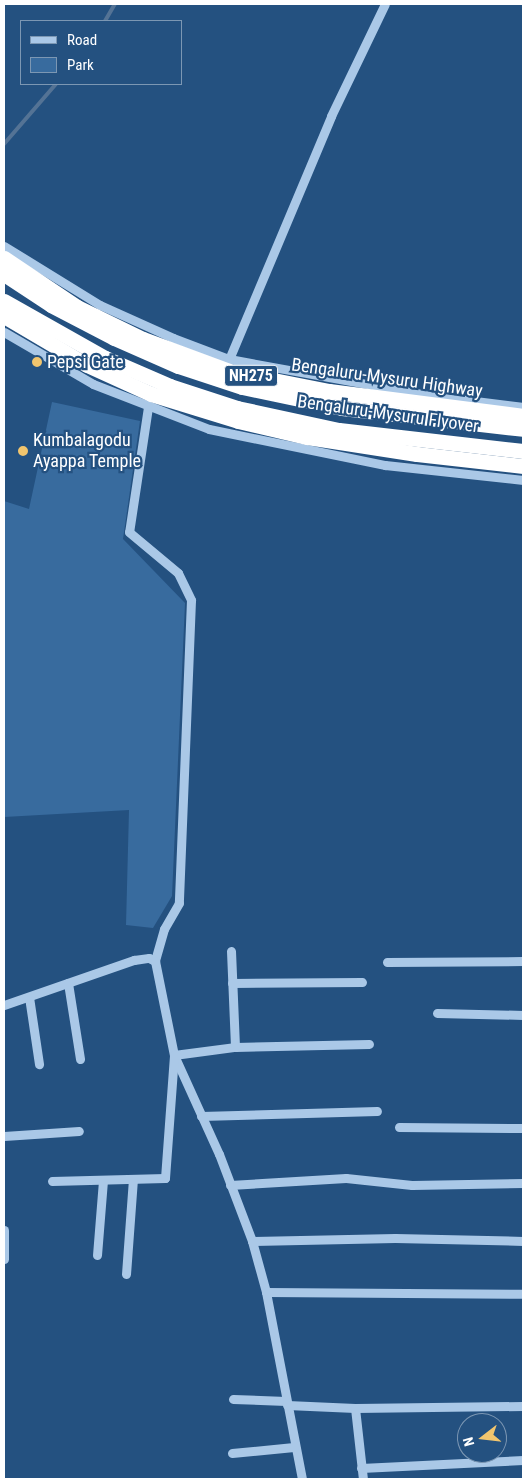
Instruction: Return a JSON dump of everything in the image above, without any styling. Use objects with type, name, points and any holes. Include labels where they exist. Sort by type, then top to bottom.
[{"type":"highway","name":"Bengaluru-Mysuru Highway","points":[[4,258],[77,307],[143,339],[329,392],[523,416]]},
{"type":"highway","name":"Bengaluru-Mysuru Flyover","points":[[4,274],[51,305],[114,338],[178,366],[234,384],[342,408],[523,429]]},
{"type":"highway","name":"Bengaluru-Mysuru Flyover","points":[[4,301],[104,358],[170,386],[236,408],[339,430],[523,451]]},
{"type":"highway","name":"NH275","points":[[4,316],[88,365],[151,394],[238,421],[307,436],[408,452],[523,466]]},
{"type":"street","points":[[227,364],[327,125],[385,4]]},
{"type":"street","name":"NH275","points":[[4,246],[100,304],[227,364],[427,395],[523,407]]},
{"type":"street","points":[[4,332],[94,384],[148,407],[209,429],[385,465],[523,480]]},
{"type":"street","points":[[148,407],[129,532],[178,573],[190,600],[179,903],[164,929],[155,961],[174,1055],[252,1241],[266,1292],[294,1447],[302,1479]]},
{"type":"street","points":[[231,951],[235,1047]]},
{"type":"street","points":[[4,1005],[134,960],[149,958],[155,961]]},
{"type":"street","points":[[387,962],[523,961]]},
{"type":"street","points":[[232,983],[362,982]]},
{"type":"street","points":[[68,983],[80,1059]]},
{"type":"street","points":[[29,997],[39,1064]]},
{"type":"street","points":[[437,1013],[523,1015]]},
{"type":"street","points":[[174,1055],[235,1047],[369,1044]]},
{"type":"street","points":[[52,1181],[164,1178],[174,1055]]},
{"type":"street","points":[[201,1116],[377,1111]]},
{"type":"street","points":[[399,1127],[523,1128]]},
{"type":"street","points":[[4,1136],[79,1131]]},
{"type":"street","points":[[230,1185],[346,1178],[412,1185],[523,1183]]},
{"type":"street","points":[[126,1274],[133,1179]]},
{"type":"street","points":[[97,1255],[103,1180]]},
{"type":"street","points":[[4,1230],[4,1259]]},
{"type":"street","points":[[252,1241],[395,1238],[523,1241]]},
{"type":"street","points":[[266,1292],[523,1294]]},
{"type":"street","points":[[233,1400],[355,1408],[523,1406]]},
{"type":"street","points":[[355,1408],[363,1479]]},
{"type":"street","points":[[232,1453],[294,1447]]},
{"type":"street","points":[[361,1468],[523,1460]]},
{"type":"green space","points":[[52,402],[140,421],[123,539],[185,603],[172,896],[153,928],[126,925],[129,810],[4,817],[4,501],[29,509]]},
{"type":"waterway","points":[[106,20],[115,4]]},
{"type":"waterway","points":[[4,144],[55,85]]},
{"type":"place","name":"Pepsi Gate","points":[[37,362]]},
{"type":"place","name":"Kumbalagodu Ayappa Temple","points":[[23,451]]}]
